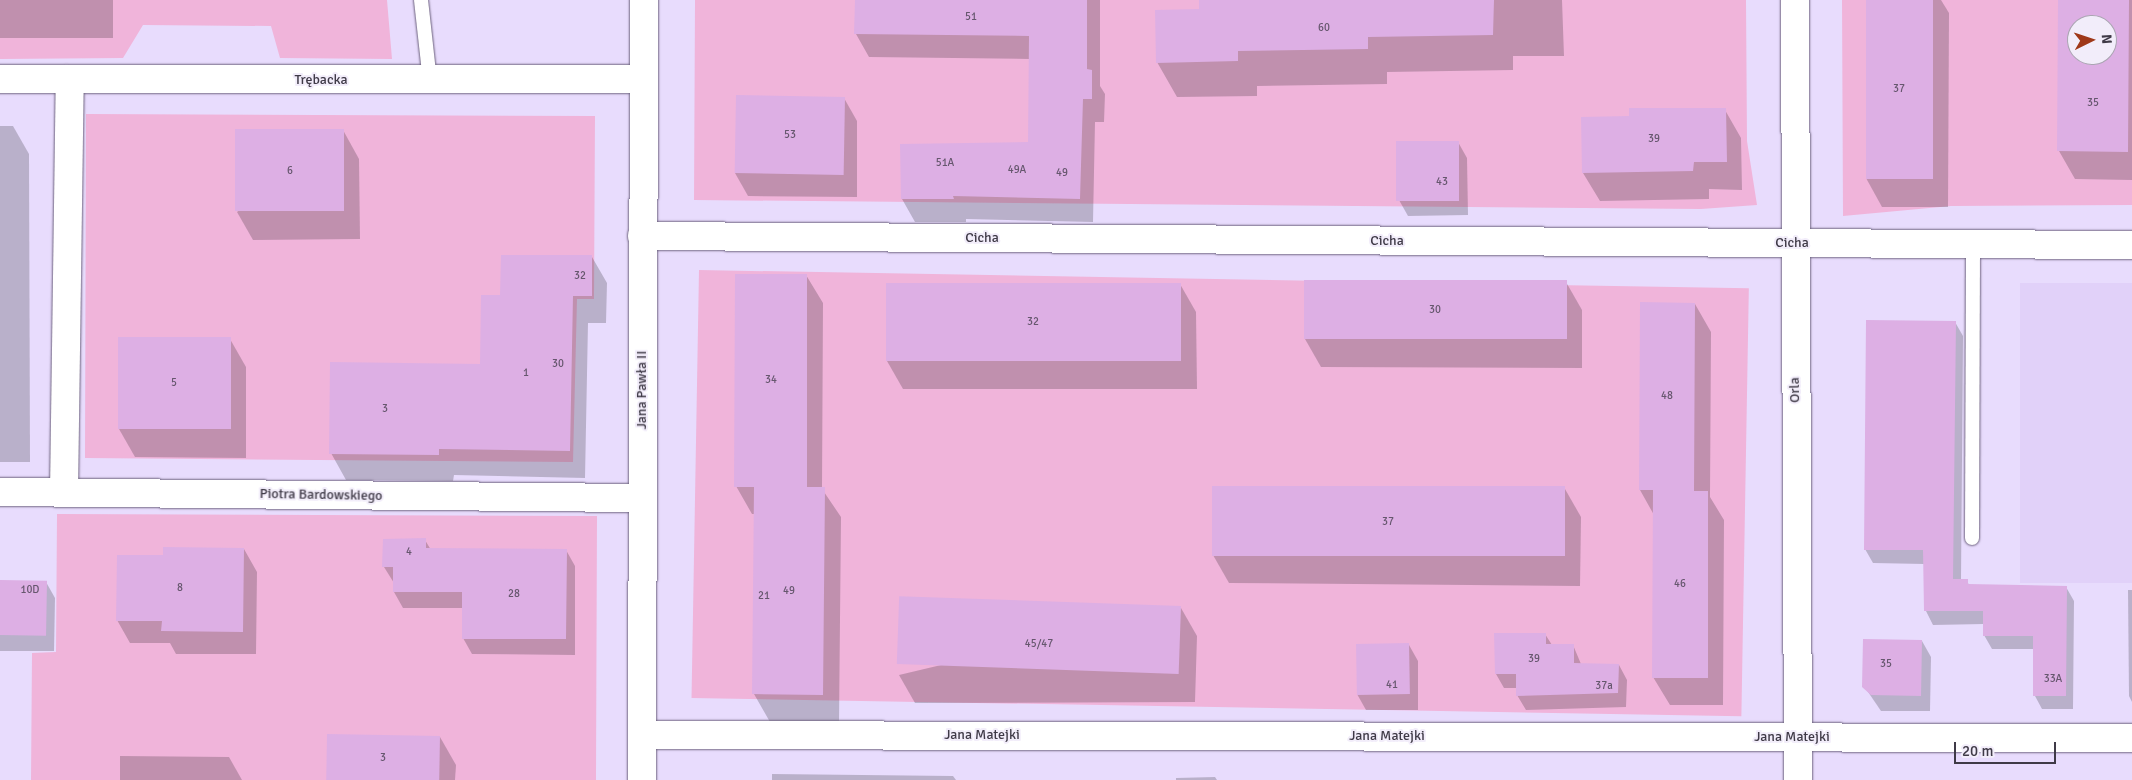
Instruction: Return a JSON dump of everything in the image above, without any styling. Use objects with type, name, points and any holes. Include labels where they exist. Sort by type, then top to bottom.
[{"type":"street","name":"Jana Pawła II","points":[[642,780],[642,79],[644,0]]},
{"type":"street","name":"Orla","points":[[1795,0],[1794,243],[1798,780]]},
{"type":"street","name":"Trębacka","points":[[0,79],[430,81],[642,79]]},
{"type":"street","points":[[64,492],[70,79]]},
{"type":"street","name":"Cicha","points":[[642,236],[2132,245]]},
{"type":"street","name":"Piotra Bardowskiego","points":[[0,492],[642,498]]},
{"type":"street","name":"Jana Matejki","points":[[642,735],[2132,738]]},
{"type":"lane","points":[[421,0],[430,81]]},
{"type":"lane","points":[[1972,538],[1973,244]]},
{"type":"shaded area","points":[[0,0],[387,0],[392,59],[280,58],[271,26],[143,25],[123,58],[0,59]]},
{"type":"shaded area","points":[[695,0],[1746,0],[1747,141],[1757,205],[1701,209],[694,200]]},
{"type":"shaded area","points":[[1842,0],[2132,0],[2132,205],[1951,206],[1843,216]]},
{"type":"shaded area","points":[[86,114],[595,116],[594,299],[577,299],[573,462],[85,458]]},
{"type":"shaded area","points":[[699,270],[1749,288],[1741,716],[692,698]]},
{"type":"shaded area","points":[[2020,283],[2132,283],[2132,583],[2020,583]]},
{"type":"shaded area","points":[[57,514],[597,516],[596,780],[31,780],[32,653],[56,652]]},
{"type":"building","points":[[855,0],[1087,0],[1087,69],[1092,70],[1092,99],[1083,99],[1080,199],[953,196],[954,199],[901,199],[900,144],[1028,142],[1029,36],[854,34]]},
{"type":"building","points":[[1199,0],[1494,0],[1493,35],[1368,37],[1368,49],[1238,51],[1238,61],[1156,63],[1155,10],[1199,9]]},
{"type":"building","points":[[1866,0],[1933,0],[1933,179],[1866,179]]},
{"type":"building","points":[[2058,0],[2129,0],[2128,152],[2057,151]]},
{"type":"building","points":[[736,95],[845,97],[844,175],[735,173]]},
{"type":"building","points":[[1629,108],[1726,108],[1727,162],[1694,162],[1693,171],[1582,173],[1581,117],[1629,116]]},
{"type":"building","points":[[235,129],[344,129],[344,211],[235,211]]},
{"type":"building","points":[[1396,141],[1459,141],[1459,201],[1396,201]]},
{"type":"building","points":[[501,255],[592,255],[592,296],[573,296],[570,451],[439,449],[439,455],[329,454],[330,362],[480,364],[481,295],[500,295]]},
{"type":"building","points":[[735,274],[807,274],[807,487],[825,487],[823,695],[752,694],[754,487],[734,487]]},
{"type":"building","points":[[1304,280],[1567,280],[1567,339],[1304,339]]},
{"type":"building","points":[[886,283],[1181,283],[1181,361],[886,361]]},
{"type":"building","points":[[1640,302],[1695,303],[1694,491],[1708,491],[1708,678],[1652,678],[1653,490],[1639,490]]},
{"type":"building","points":[[1866,320],[1956,321],[1953,579],[1968,579],[1968,584],[2067,586],[2066,696],[2033,696],[2033,636],[1983,636],[1983,611],[1924,611],[1923,550],[1864,550]]},
{"type":"building","points":[[118,337],[231,337],[231,429],[118,429]]},
{"type":"building","points":[[1212,486],[1565,486],[1565,556],[1212,556]]},
{"type":"building","points":[[426,538],[426,548],[567,549],[566,639],[462,639],[462,592],[393,592],[393,567],[382,567],[383,539]]},
{"type":"building","points":[[163,547],[244,548],[243,632],[161,631],[162,621],[116,621],[117,555],[163,555]]},
{"type":"building","points":[[0,580],[47,581],[46,636],[0,635]]},
{"type":"building","points":[[899,596],[1181,606],[1179,674],[897,664]]},
{"type":"building","points":[[1494,633],[1546,633],[1546,644],[1574,644],[1574,663],[1619,664],[1618,693],[1516,696],[1516,674],[1495,674]]},
{"type":"building","points":[[1863,639],[1922,640],[1921,696],[1871,695],[1862,687]]},
{"type":"building","points":[[1409,643],[1410,694],[1357,695],[1356,644]]},
{"type":"building","points":[[327,734],[440,736],[439,780],[326,780]]}]
